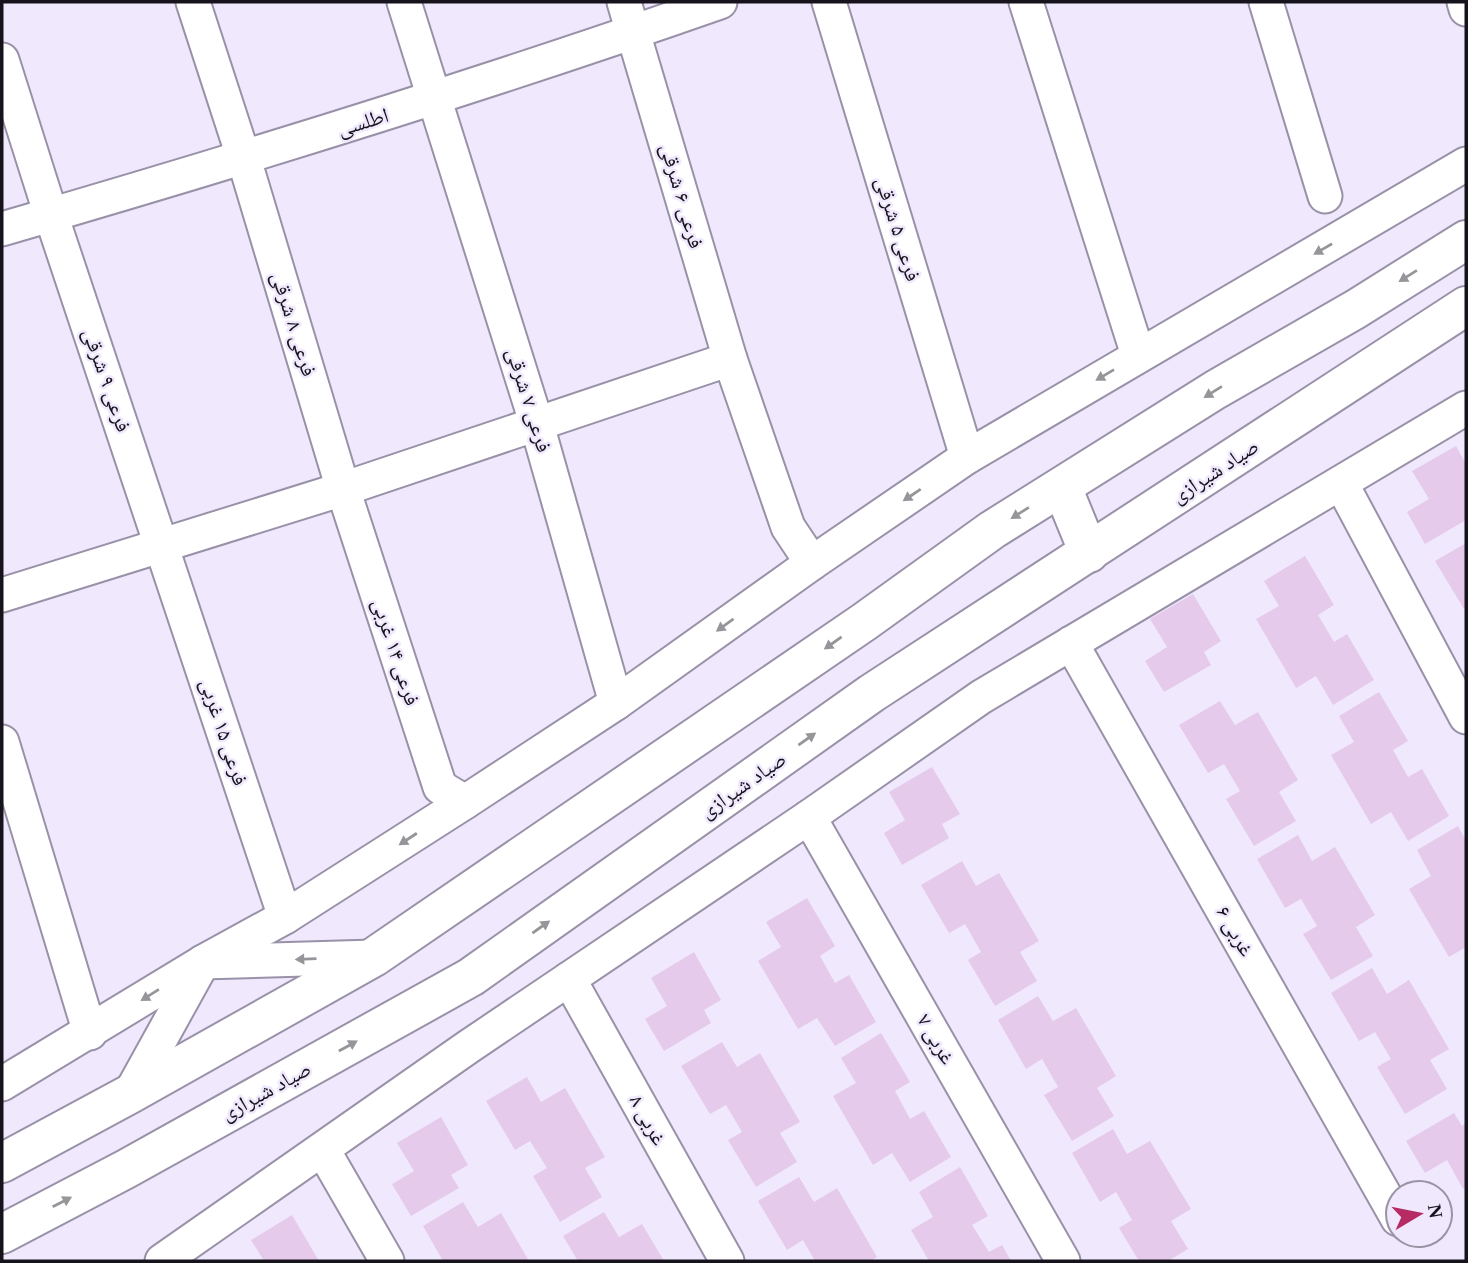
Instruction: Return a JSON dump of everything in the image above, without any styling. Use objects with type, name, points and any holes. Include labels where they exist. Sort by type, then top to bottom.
[{"type":"main road","points":[[2,1163],[374,957],[853,629],[992,530],[1214,390],[1356,309],[1466,240]]},
{"type":"main road","name":"صیاد شیرازی","points":[[2,1234],[126,1169],[471,977],[872,693],[1466,306]]},
{"type":"main road","points":[[1062,487],[1089,552]]},
{"type":"street","name":"فرعی ۸ شرقی","points":[[193,2],[244,159],[343,489]]},
{"type":"street","name":"فرعی ۷ شرقی","points":[[404,2],[537,425],[616,703]]},
{"type":"street","name":"اطلسی","points":[[2,229],[244,159],[435,99],[629,17],[720,2]]},
{"type":"street","name":"فرعی ۵ شرقی","points":[[829,2],[967,457]]},
{"type":"street","points":[[1026,2],[1138,355]]},
{"type":"street","points":[[1266,2],[1325,196]]},
{"type":"street","points":[[1464,2],[1466,9]]},
{"type":"street","name":"فرعی ۶ شرقی","points":[[629,17],[730,359],[788,527],[812,563]]},
{"type":"street","name":"فرعی ۹ شرقی","points":[[2,60],[162,546]]},
{"type":"street","points":[[2,1084],[203,962],[285,917],[465,802],[616,703],[812,563],[967,457],[1466,164]]},
{"type":"street","points":[[2,595],[343,489],[730,359]]},
{"type":"street","points":[[172,1259],[569,979],[981,697],[1466,408]]},
{"type":"street","points":[[1341,483],[1466,717]]},
{"type":"street","name":"فرعی ۱۴ غربی","points":[[343,489],[440,788],[465,802]]},
{"type":"street","name":"فرعی ۱۵ غربی","points":[[162,546],[285,917]]},
{"type":"street","name":"۶ غربی","points":[[1071,643],[1384,1193]]},
{"type":"street","points":[[2,742],[90,1033]]},
{"type":"street","name":"۷ غربی","points":[[809,817],[1063,1261]]},
{"type":"street","points":[[203,962],[374,957]]},
{"type":"street","points":[[130,1094],[203,962]]},
{"type":"street","name":"۸ غربی","points":[[569,979],[727,1261]]},
{"type":"street","points":[[323,1150],[387,1261]]},
{"type":"building","points":[[1456,446],[1466,464],[1466,520],[1425,544],[1407,512],[1429,499],[1412,471]]},
{"type":"building","points":[[1466,543],[1466,608],[1464,609],[1435,561]]},
{"type":"building","points":[[1305,556],[1334,605],[1318,615],[1334,642],[1347,634],[1374,680],[1333,705],[1316,676],[1296,688],[1256,619],[1279,606],[1264,581]]},
{"type":"building","points":[[1193,594],[1221,641],[1204,652],[1211,665],[1164,692],[1145,661],[1167,647],[1150,619]]},
{"type":"building","points":[[1379,692],[1408,741],[1393,750],[1408,777],[1422,769],[1449,816],[1408,841],[1391,812],[1371,824],[1331,755],[1354,742],[1339,716]]},
{"type":"building","points":[[1220,701],[1235,725],[1258,712],[1298,780],[1279,792],[1296,821],[1254,846],[1226,799],[1240,791],[1224,764],[1208,773],[1179,725]]},
{"type":"building","points":[[932,767],[960,814],[942,824],[949,838],[902,865],[884,833],[905,820],[889,792]]},
{"type":"building","points":[[1458,826],[1466,841],[1466,947],[1449,957],[1409,889],[1431,876],[1417,850]]},
{"type":"building","points":[[1298,835],[1312,861],[1335,847],[1375,915],[1356,927],[1373,956],[1331,980],[1303,934],[1317,926],[1301,899],[1285,908],[1257,859]]},
{"type":"building","points":[[962,861],[976,886],[999,873],[1039,941],[1020,952],[1037,981],[995,1006],[968,960],[981,952],[965,924],[949,933],[921,885]]},
{"type":"building","points":[[807,898],[835,946],[820,956],[835,983],[849,975],[876,1022],[835,1046],[817,1018],[798,1029],[758,961],[781,947],[766,922]]},
{"type":"building","points":[[694,952],[721,1000],[704,1010],[711,1023],[664,1051],[645,1019],[667,1006],[651,978]]},
{"type":"building","points":[[1372,968],[1387,994],[1409,980],[1449,1049],[1430,1060],[1447,1089],[1405,1114],[1377,1067],[1391,1059],[1375,1032],[1359,1041],[1331,993]]},
{"type":"building","points":[[1038,996],[1053,1021],[1076,1008],[1116,1076],[1097,1088],[1114,1116],[1072,1141],[1044,1095],[1058,1087],[1042,1059],[1026,1069],[998,1020]]},
{"type":"building","points":[[881,1033],[910,1082],[895,1091],[910,1119],[924,1111],[951,1157],[910,1182],[892,1153],[873,1165],[833,1096],[856,1083],[841,1058]]},
{"type":"building","points":[[722,1042],[737,1067],[760,1053],[800,1122],[780,1133],[797,1162],[756,1187],[728,1140],[742,1132],[726,1105],[710,1114],[681,1066]]},
{"type":"building","points":[[527,1077],[541,1102],[565,1088],[605,1157],[585,1168],[602,1197],[560,1222],[533,1176],[547,1168],[530,1141],[515,1150],[486,1101]]},
{"type":"building","points":[[1454,1113],[1462,1126],[1466,1123],[1466,1187],[1463,1189],[1447,1160],[1425,1173],[1406,1141]]},
{"type":"building","points":[[441,1117],[468,1165],[451,1175],[459,1188],[411,1216],[392,1184],[414,1171],[397,1143]]},
{"type":"building","points":[[1113,1129],[1127,1154],[1150,1141],[1191,1209],[1171,1221],[1188,1249],[1168,1261],[1139,1261],[1119,1228],[1132,1220],[1116,1192],[1100,1202],[1072,1153]]},
{"type":"building","points":[[960,1167],[988,1216],[972,1225],[989,1252],[1002,1245],[1011,1261],[929,1261],[911,1230],[933,1217],[919,1192]]},
{"type":"building","points":[[799,1177],[814,1202],[837,1188],[877,1257],[870,1261],[815,1261],[803,1240],[787,1250],[758,1201]]},
{"type":"building","points":[[463,1202],[478,1227],[501,1213],[529,1261],[443,1261],[423,1226]]},
{"type":"building","points":[[604,1212],[619,1237],[642,1224],[664,1261],[578,1261],[563,1236]]},
{"type":"building","points":[[292,1215],[319,1261],[264,1261],[251,1240]]}]
